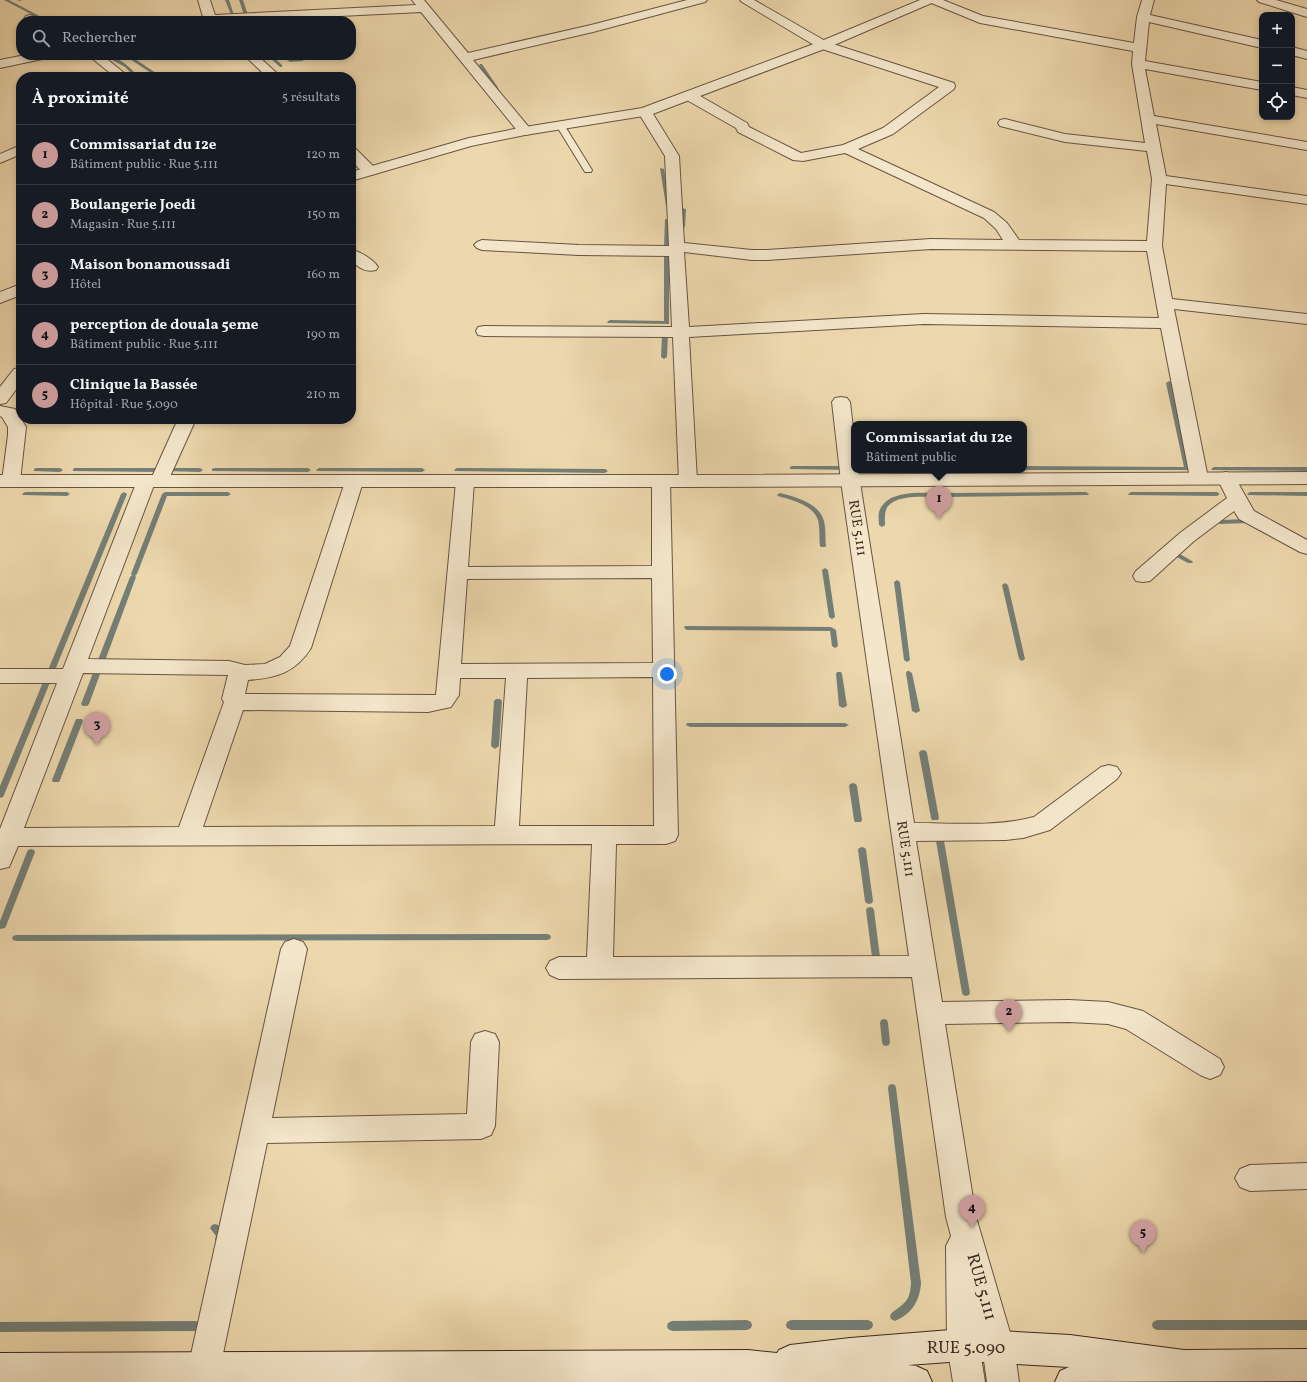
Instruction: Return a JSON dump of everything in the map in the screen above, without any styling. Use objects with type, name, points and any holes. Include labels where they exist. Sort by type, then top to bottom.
[{"type":"street","points":[[204,0],[207,16]]},
{"type":"street","points":[[465,58],[593,28],[701,0]]},
{"type":"street","points":[[690,96],[731,118],[742,126],[743,129],[798,157],[847,149],[888,131],[949,86],[823,45],[746,0]]},
{"type":"street","points":[[356,175],[469,142],[560,125],[646,112],[823,45],[932,0],[980,19],[1139,48]]},
{"type":"street","points":[[1148,0],[1143,18],[1138,64],[1159,180],[1154,246],[1199,478]]},
{"type":"street","points":[[1263,0],[1307,13]]},
{"type":"street","points":[[262,16],[422,4],[525,131]]},
{"type":"street","points":[[1143,18],[1259,43]]},
{"type":"street","points":[[1295,52],[1307,55]]},
{"type":"street","points":[[0,64],[19,60]]},
{"type":"street","points":[[101,60],[116,72]]},
{"type":"street","points":[[256,60],[269,72]]},
{"type":"street","points":[[1138,64],[1259,85]]},
{"type":"street","points":[[1295,92],[1307,94]]},
{"type":"street","points":[[646,112],[672,156],[682,332],[688,482]]},
{"type":"street","points":[[1149,119],[1307,146]]},
{"type":"street","points":[[1005,123],[1065,138],[1154,148]]},
{"type":"street","points":[[847,149],[989,215],[1002,226],[1014,245]]},
{"type":"street","points":[[0,160],[16,153]]},
{"type":"street","points":[[356,157],[370,171]]},
{"type":"street","points":[[1159,180],[1307,200]]},
{"type":"street","points":[[482,245],[579,250],[677,249],[752,255],[913,245],[1154,246]]},
{"type":"street","points":[[356,257],[370,267]]},
{"type":"street","points":[[0,298],[16,291]]},
{"type":"street","points":[[1164,303],[1307,319]]},
{"type":"street","points":[[484,331],[682,332],[924,319],[1168,323]]},
{"type":"street","points":[[0,399],[16,378]]},
{"type":"street","name":"RUE 5.111","points":[[841,402],[850,480],[961,1217],[998,1346],[1003,1382]]},
{"type":"street","points":[[0,411],[9,413],[17,427],[17,435],[5,481],[688,482],[1307,478]]},
{"type":"street","points":[[0,860],[10,837],[9,815],[73,671],[152,482],[184,424]]},
{"type":"street","points":[[1226,478],[1246,515],[1307,548]]},
{"type":"street","points":[[239,673],[268,671],[288,662],[300,648],[354,482]]},
{"type":"street","points":[[235,702],[428,704],[443,702],[448,695],[465,482]]},
{"type":"street","points":[[10,837],[666,835],[661,482]]},
{"type":"street","points":[[1143,576],[1187,537],[1237,500]]},
{"type":"street","points":[[458,573],[662,572]]},
{"type":"street","points":[[0,676],[73,671],[230,668],[236,669],[239,673]]},
{"type":"street","points":[[450,671],[663,670]]},
{"type":"street","points":[[506,835],[517,671]]},
{"type":"street","points":[[188,836],[235,702],[233,699],[239,673]]},
{"type":"street","points":[[902,832],[1006,832],[1035,826],[1042,824],[1109,773]]},
{"type":"street","points":[[600,968],[604,835]]},
{"type":"street","points":[[204,1368],[294,949]]},
{"type":"street","points":[[559,968],[923,966]]},
{"type":"street","points":[[930,1013],[1069,1011],[1108,1013],[1133,1020],[1156,1032],[1210,1066]]},
{"type":"street","points":[[255,1131],[481,1126],[485,1042]]},
{"type":"street","points":[[1250,1178],[1307,1176]]},
{"type":"street","name":"RUE 5.111","points":[[961,1217],[963,1344],[969,1382]]},
{"type":"street","name":"RUE 5.090","points":[[748,1366],[850,1354],[963,1344],[1070,1350],[1184,1366],[1307,1365]]},
{"type":"street","name":"RUE 5.090","points":[[0,1369],[748,1366],[916,1382]]},
{"type":"street","name":"RUE 5.090","points":[[1071,1382],[1140,1378],[1184,1366]]},
{"type":"lane","points":[[560,125],[588,170]]},
{"type":"waterway","points":[[6,0],[37,16]]},
{"type":"waterway","points":[[227,0],[234,16]]},
{"type":"waterway","points":[[241,0],[246,16]]},
{"type":"waterway","points":[[115,60],[126,66],[132,72]]},
{"type":"waterway","points":[[134,60],[152,72]]},
{"type":"waterway","points":[[274,60],[281,66]]},
{"type":"waterway","points":[[289,60],[302,60]]},
{"type":"waterway","points":[[481,65],[500,96]]},
{"type":"waterway","points":[[662,169],[668,206]]},
{"type":"waterway","points":[[683,227],[684,209]]},
{"type":"waterway","points":[[666,248],[667,220]]},
{"type":"waterway","points":[[610,322],[667,323],[666,252]]},
{"type":"waterway","points":[[664,357],[665,335]]},
{"type":"waterway","points":[[1027,468],[1187,469],[1169,383]]},
{"type":"waterway","points":[[792,468],[848,468]]},
{"type":"waterway","points":[[1214,469],[1307,469]]},
{"type":"waterway","points":[[36,470],[60,470]]},
{"type":"waterway","points":[[75,470],[156,470]]},
{"type":"waterway","points":[[167,470],[200,470]]},
{"type":"waterway","points":[[214,470],[308,470]]},
{"type":"waterway","points":[[319,470],[422,470]]},
{"type":"waterway","points":[[457,470],[605,471]]},
{"type":"waterway","points":[[25,494],[67,494]]},
{"type":"waterway","points":[[0,795],[124,494]]},
{"type":"waterway","points":[[134,574],[165,494],[228,494]]},
{"type":"waterway","points":[[946,495],[1086,494]]},
{"type":"waterway","points":[[1131,494],[1217,494]]},
{"type":"waterway","points":[[1250,494],[1307,494]]},
{"type":"waterway","points":[[780,495],[803,502],[818,513],[822,524],[823,546]]},
{"type":"waterway","points":[[882,525],[882,514],[885,506],[892,500],[911,495],[941,495]]},
{"type":"waterway","points":[[1220,522],[1250,521],[1253,523]]},
{"type":"waterway","points":[[1177,551],[1173,553],[1190,562]]},
{"type":"waterway","points":[[825,570],[832,617]]},
{"type":"waterway","points":[[85,704],[133,577]]},
{"type":"waterway","points":[[897,582],[907,660]]},
{"type":"waterway","points":[[1005,585],[1022,659]]},
{"type":"waterway","points":[[687,628],[831,629]]},
{"type":"waterway","points":[[833,630],[835,646]]},
{"type":"waterway","points":[[909,673],[916,711]]},
{"type":"waterway","points":[[839,674],[843,706]]},
{"type":"waterway","points":[[495,746],[498,701]]},
{"type":"waterway","points":[[56,780],[79,721]]},
{"type":"waterway","points":[[690,725],[845,725]]},
{"type":"waterway","points":[[923,753],[935,818]]},
{"type":"waterway","points":[[853,786],[858,820]]},
{"type":"waterway","points":[[940,841],[966,993]]},
{"type":"waterway","points":[[862,850],[869,901]]},
{"type":"waterway","points":[[2,926],[31,852]]},
{"type":"waterway","points":[[870,910],[877,965]]},
{"type":"waterway","points":[[16,938],[547,937]]},
{"type":"waterway","points":[[884,1023],[886,1042]]},
{"type":"waterway","points":[[892,1088],[916,1283],[915,1295],[913,1299],[905,1309],[895,1316]]},
{"type":"waterway","points":[[215,1228],[221,1235],[220,1239]]},
{"type":"waterway","points":[[672,1326],[747,1325]]},
{"type":"waterway","points":[[791,1325],[868,1325]]},
{"type":"waterway","points":[[1157,1325],[1307,1325]]},
{"type":"waterway","points":[[0,1327],[196,1326]]},
{"type":"place","name":"Commissariat du 12e","points":[[939,519]]},
{"type":"place","name":"Maison bonamoussadi","points":[[97,745]]},
{"type":"place","name":"Boulangerie Joedi","points":[[1009,1032]]},
{"type":"place","name":"perception de douala 5eme","points":[[972,1228]]},
{"type":"place","name":"Clinique la Bassée","points":[[1143,1253]]}]
